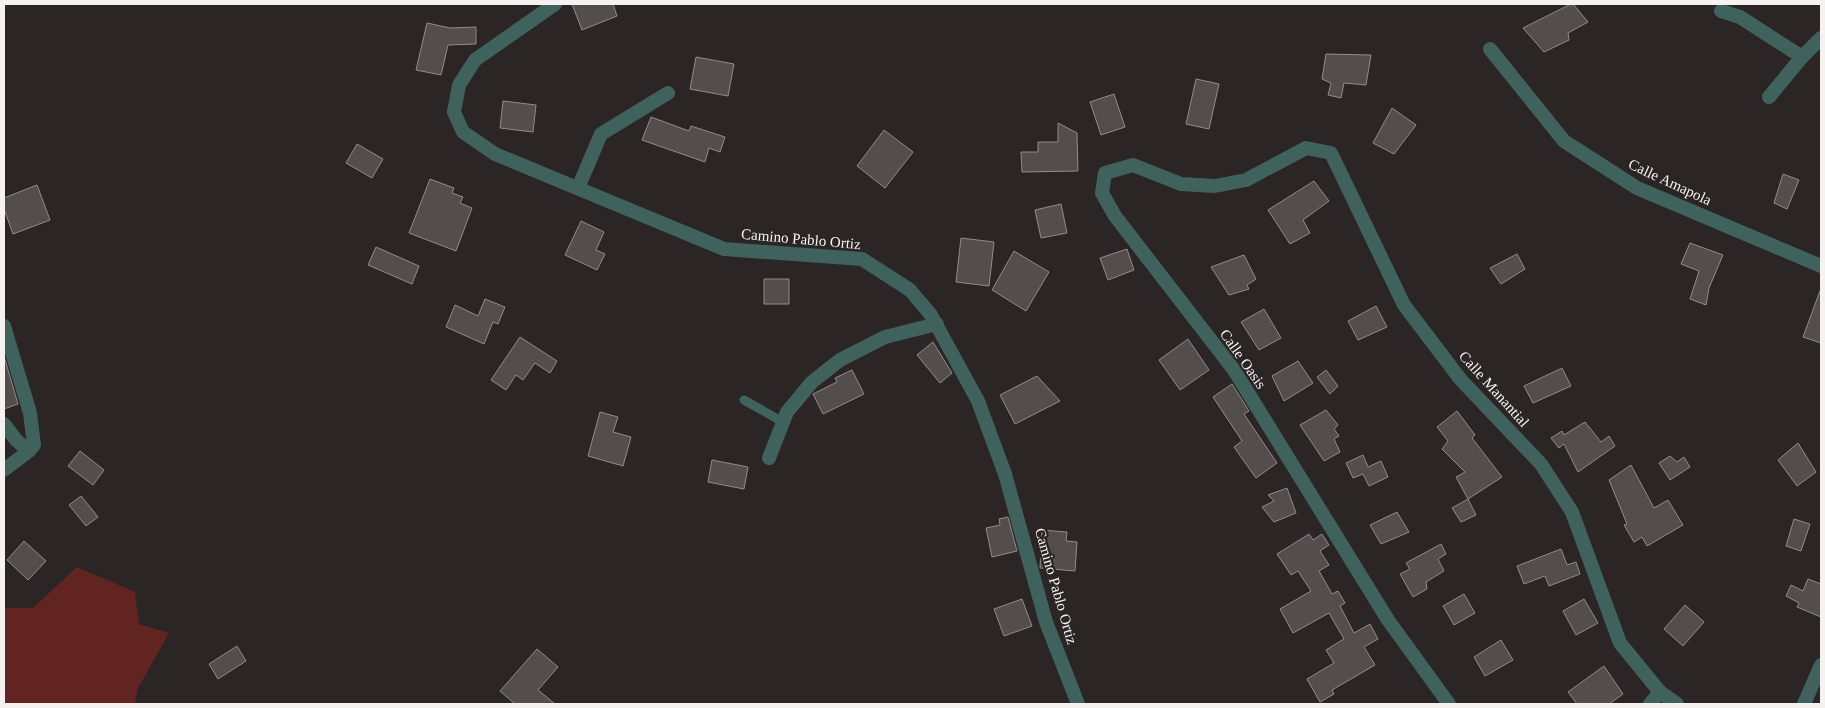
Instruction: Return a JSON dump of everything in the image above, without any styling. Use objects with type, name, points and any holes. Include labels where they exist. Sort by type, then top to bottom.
[{"type":"street","name":"Camino Pablo Ortiz","points":[[555,4],[475,60],[459,85],[454,112],[463,132],[495,154],[724,249],[862,259],[910,290],[937,324],[981,410],[1005,474],[1046,622],[1078,704]]},
{"type":"street","points":[[1721,11],[1740,17],[1802,56]]},
{"type":"street","points":[[1769,97],[1802,56],[1821,38]]},
{"type":"street","name":"Calle Amapola","points":[[1490,49],[1564,141],[1636,188],[1821,266]]},
{"type":"street","points":[[578,188],[601,134],[668,93]]},
{"type":"street","name":"Calle Manantial","points":[[1261,172],[1306,148],[1331,153],[1404,305],[1461,380],[1541,464],[1572,512],[1620,643],[1660,692],[1677,704]]},
{"type":"street","name":"Calle Oasis","points":[[1261,172],[1246,180],[1215,186],[1181,184],[1133,165],[1104,173],[1102,193],[1116,216],[1234,370],[1388,620],[1449,704]]},
{"type":"street","points":[[769,458],[787,412],[812,382],[840,360],[885,337],[937,324]]},
{"type":"street","points":[[4,326],[30,413],[34,445],[4,470]]},
{"type":"street","points":[[4,424],[16,440],[29,451]]},
{"type":"street","points":[[1804,704],[1821,665]]},
{"type":"street","points":[[1650,704],[1660,692]]},
{"type":"lane","points":[[744,400],[783,422]]},
{"type":"shaded area","points":[[77,567],[135,592],[139,624],[169,633],[137,690],[135,704],[4,704],[4,608],[33,608]]},
{"type":"building","points":[[572,4],[613,4],[617,16],[582,30]]},
{"type":"building","points":[[1571,4],[1588,22],[1568,33],[1569,40],[1544,52],[1523,28]]},
{"type":"building","points":[[427,23],[450,28],[476,27],[476,44],[448,45],[441,75],[416,70]]},
{"type":"building","points":[[1326,54],[1371,55],[1366,85],[1344,83],[1341,98],[1328,95],[1331,83],[1322,79]]},
{"type":"building","points":[[696,57],[734,64],[728,96],[690,89]]},
{"type":"building","points":[[1196,79],[1219,84],[1209,129],[1186,124]]},
{"type":"building","points":[[1114,94],[1125,127],[1101,135],[1090,102]]},
{"type":"building","points":[[503,101],[536,105],[533,132],[500,128]]},
{"type":"building","points":[[1392,108],[1416,125],[1394,154],[1373,143]]},
{"type":"building","points":[[651,117],[689,131],[691,126],[725,137],[720,152],[709,148],[705,162],[642,140]]},
{"type":"building","points":[[1058,123],[1077,133],[1078,171],[1022,172],[1021,152],[1038,152],[1038,142],[1058,142]]},
{"type":"building","points":[[884,130],[913,152],[885,188],[857,166]]},
{"type":"building","points":[[357,144],[383,159],[372,178],[346,163]]},
{"type":"building","points":[[1783,174],[1799,180],[1787,209],[1774,203]]},
{"type":"building","points":[[430,179],[454,188],[452,193],[463,197],[460,203],[472,208],[456,251],[409,233]]},
{"type":"building","points":[[1314,181],[1329,201],[1303,220],[1310,233],[1290,244],[1268,210]]},
{"type":"building","points":[[37,185],[50,220],[13,234],[4,209],[4,198]]},
{"type":"building","points":[[1061,204],[1067,233],[1041,238],[1035,210]]},
{"type":"building","points":[[581,221],[604,232],[596,250],[605,254],[597,270],[565,255]]},
{"type":"building","points":[[961,238],[994,242],[989,286],[956,282]]},
{"type":"building","points":[[1690,243],[1723,255],[1709,288],[1706,305],[1690,299],[1699,271],[1681,264]]},
{"type":"building","points":[[376,247],[419,266],[412,284],[368,265]]},
{"type":"building","points":[[1127,249],[1134,270],[1108,280],[1100,258]]},
{"type":"building","points":[[1014,251],[1049,272],[1026,311],[992,290]]},
{"type":"building","points":[[1517,254],[1525,269],[1501,284],[1490,268]]},
{"type":"building","points":[[1244,255],[1256,279],[1247,285],[1249,289],[1229,295],[1211,267]]},
{"type":"building","points":[[764,279],[789,279],[789,304],[764,304]]},
{"type":"building","points":[[1821,291],[1821,343],[1803,337]]},
{"type":"building","points":[[485,299],[505,307],[498,324],[493,322],[484,344],[446,327],[455,305],[478,316]]},
{"type":"building","points":[[1376,306],[1387,327],[1358,340],[1348,321]]},
{"type":"building","points":[[1264,309],[1281,338],[1259,350],[1241,322]]},
{"type":"building","points":[[520,337],[557,361],[550,373],[535,363],[523,380],[516,375],[506,390],[491,380]]},
{"type":"building","points":[[1188,339],[1209,370],[1180,390],[1159,360]]},
{"type":"building","points":[[933,342],[952,373],[940,383],[917,355]]},
{"type":"building","points":[[4,356],[18,404],[4,409]]},
{"type":"building","points":[[1298,361],[1313,383],[1284,401],[1272,376]]},
{"type":"building","points":[[1562,368],[1571,386],[1533,403],[1524,386]]},
{"type":"building","points":[[852,370],[864,394],[823,414],[813,394],[837,382],[835,378]]},
{"type":"building","points":[[1326,370],[1338,386],[1330,394],[1317,377]]},
{"type":"building","points":[[1037,376],[1060,401],[1015,424],[1000,395]]},
{"type":"building","points":[[1232,384],[1249,411],[1244,414],[1277,463],[1256,478],[1234,447],[1242,441],[1213,397]]},
{"type":"building","points":[[1326,410],[1338,425],[1334,429],[1339,436],[1334,439],[1340,452],[1324,461],[1300,425]]},
{"type":"building","points":[[1457,411],[1475,435],[1472,438],[1502,477],[1468,499],[1456,477],[1465,472],[1442,449],[1448,441],[1437,427]]},
{"type":"building","points":[[600,412],[618,417],[613,432],[631,437],[623,466],[588,456]]},
{"type":"building","points":[[1585,422],[1601,442],[1609,436],[1615,446],[1578,472],[1564,444],[1559,448],[1551,438],[1562,431],[1564,435]]},
{"type":"building","points":[[1798,443],[1816,472],[1797,486],[1778,460]]},
{"type":"building","points":[[80,451],[104,470],[93,485],[68,466]]},
{"type":"building","points":[[1363,455],[1368,467],[1381,461],[1388,477],[1369,486],[1363,474],[1353,478],[1346,463]]},
{"type":"building","points":[[1670,456],[1677,462],[1684,457],[1690,467],[1670,480],[1659,463]]},
{"type":"building","points":[[712,460],[748,467],[744,489],[708,482]]},
{"type":"building","points":[[1631,465],[1654,508],[1668,500],[1683,525],[1647,546],[1642,537],[1634,542],[1624,525],[1627,524],[1609,480]]},
{"type":"building","points":[[1287,488],[1296,513],[1274,522],[1262,507],[1274,501],[1268,495]]},
{"type":"building","points":[[81,496],[98,517],[86,526],[69,505]]},
{"type":"building","points":[[1468,499],[1476,515],[1461,522],[1452,508]]},
{"type":"building","points":[[1397,512],[1409,532],[1381,544],[1370,525]]},
{"type":"building","points":[[1008,517],[1017,551],[992,557],[986,528],[1000,525],[999,519]]},
{"type":"building","points":[[1794,519],[1810,524],[1801,551],[1786,546]]},
{"type":"building","points":[[1042,530],[1067,532],[1066,541],[1077,542],[1075,571],[1040,568]]},
{"type":"building","points":[[1309,534],[1313,540],[1322,534],[1329,545],[1320,551],[1329,565],[1319,571],[1332,594],[1338,591],[1345,603],[1340,606],[1354,633],[1370,624],[1378,639],[1364,647],[1375,665],[1332,690],[1334,694],[1320,702],[1307,679],[1334,663],[1326,650],[1344,639],[1329,613],[1293,633],[1280,609],[1311,591],[1298,571],[1291,575],[1277,554]]},
{"type":"building","points":[[24,541],[46,561],[28,580],[7,560]]},
{"type":"building","points":[[1441,544],[1446,554],[1438,559],[1444,571],[1426,582],[1427,589],[1413,597],[1400,574],[1410,569],[1406,563]]},
{"type":"building","points":[[1561,549],[1567,565],[1576,562],[1580,574],[1549,586],[1545,576],[1524,584],[1517,566]]},
{"type":"building","points":[[1808,579],[1821,584],[1821,617],[1797,607],[1799,603],[1786,596],[1791,585],[1803,591]]},
{"type":"building","points":[[1464,594],[1475,613],[1454,625],[1443,606]]},
{"type":"building","points":[[1022,599],[1032,626],[1004,636],[994,609]]},
{"type":"building","points":[[1584,599],[1598,623],[1576,635],[1563,611]]},
{"type":"building","points":[[1685,605],[1704,622],[1683,646],[1664,629]]},
{"type":"building","points":[[1501,640],[1513,660],[1485,676],[1474,657]]},
{"type":"building","points":[[237,646],[246,661],[218,679],[209,664]]},
{"type":"building","points":[[537,649],[558,667],[538,690],[555,704],[515,704],[500,691]]},
{"type":"building","points":[[1604,666],[1623,694],[1609,704],[1577,704],[1568,692]]}]
